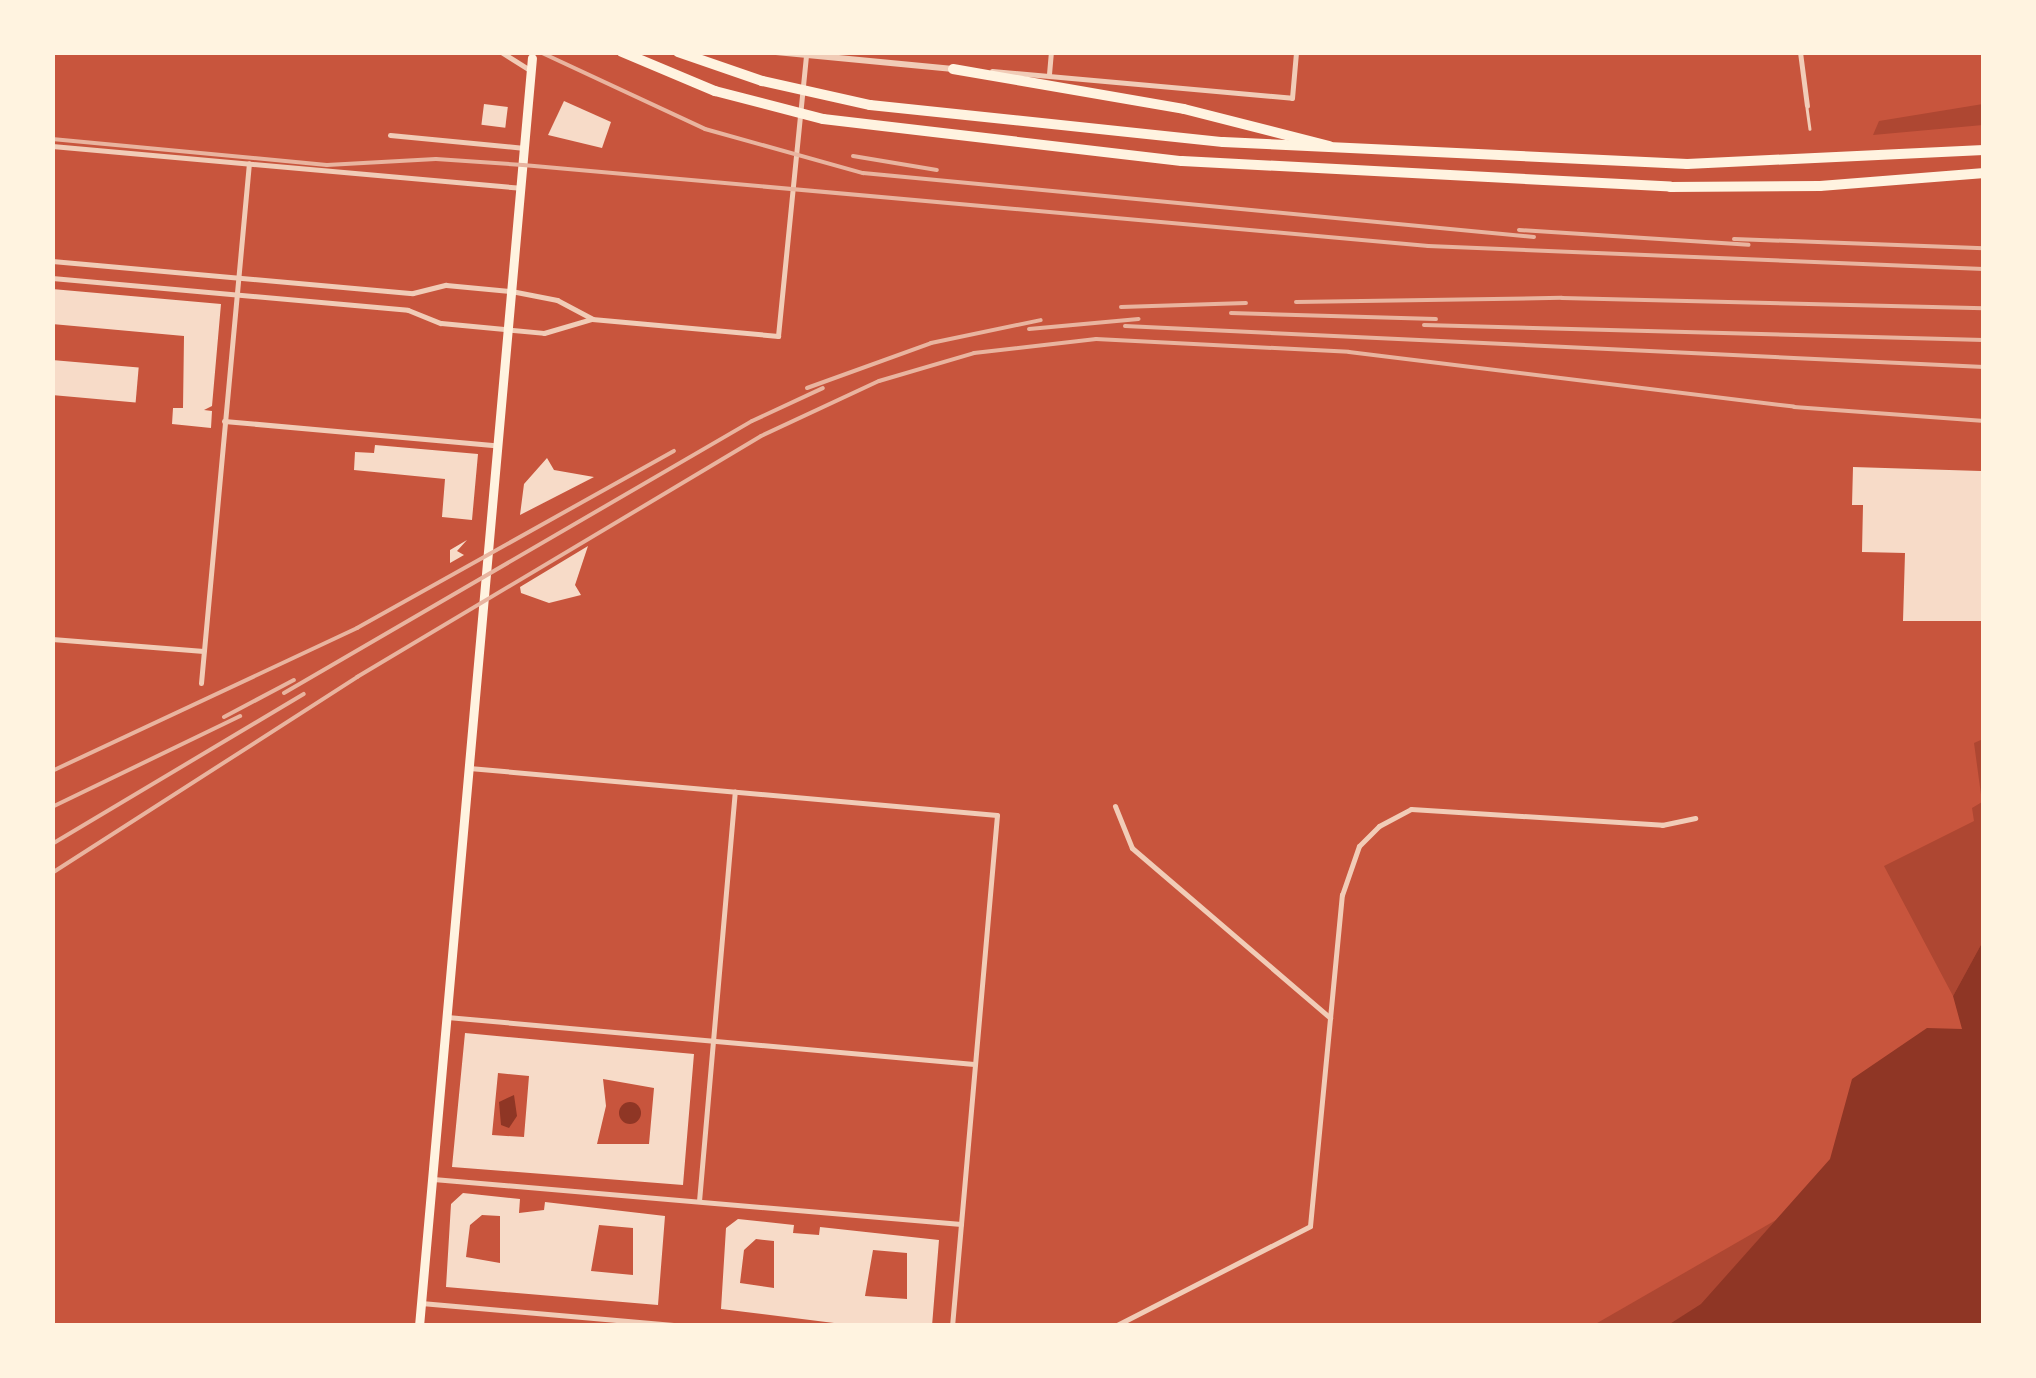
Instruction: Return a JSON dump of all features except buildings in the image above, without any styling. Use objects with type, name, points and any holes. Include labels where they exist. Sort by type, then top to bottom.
[{"type":"highway","points":[[619,52],[752,102],[844,123],[1162,160],[1482,181],[1746,188],[1984,173]]},
{"type":"highway","points":[[678,52],[837,98],[1042,126],[1339,150],[1743,164],[1984,150]]},
{"type":"highway","points":[[953,69],[1184,109],[1339,150]]},
{"type":"main road","points":[[420,1326],[532,58]]},
{"type":"street","points":[[501,52],[531,72]]},
{"type":"street","points":[[776,52],[1292,98],[1296,52]]},
{"type":"street","points":[[1049,75],[1051,52]]},
{"type":"street","points":[[1800,52],[1806,106]]},
{"type":"street","points":[[52,261],[413,293],[446,285],[511,291],[558,300],[592,319],[778,336],[806,54]]},
{"type":"street","points":[[390,135],[524,148]]},
{"type":"street","points":[[52,146],[520,188]]},
{"type":"street","points":[[201,683],[249,163]]},
{"type":"street","points":[[52,278],[408,310],[441,324],[508,330],[552,333],[592,319]]},
{"type":"street","points":[[224,421],[496,448]]},
{"type":"street","points":[[52,639],[204,651]]},
{"type":"street","points":[[469,768],[996,815],[952,1326]]},
{"type":"street","points":[[699,1202],[735,792]]},
{"type":"street","points":[[1114,806],[1132,848],[1330,1018]]},
{"type":"street","points":[[1115,1326],[1310,1226],[1348,868],[1359,846],[1395,815],[1456,808],[1662,825],[1695,818]]},
{"type":"street","points":[[447,1017],[974,1064]]},
{"type":"street","points":[[432,1179],[960,1224]]},
{"type":"street","points":[[422,1302],[682,1326]]},
{"type":"lane","points":[[1806,106],[1810,129]]},
{"type":"shaded area","points":[[1983,104],[1983,125],[1873,135],[1879,121]]},
{"type":"shaded area","points":[[1983,739],[1983,941],[1953,996],[1884,866],[1974,821],[1972,808],[1982,802],[1974,743]]},
{"type":"shaded area","points":[[1983,941],[1983,1325],[1668,1325],[1701,1304],[1830,1159],[1852,1079],[1927,1028],[1962,1029],[1953,996]]},
{"type":"shaded area","points":[[514,1095],[517,1116],[509,1128],[501,1125],[499,1102]]},
{"type":"shaded area","points":[[630,1102],[638,1105],[638,1121],[630,1124],[622,1121],[619,1113],[622,1105]]},
{"type":"shaded area","points":[[1776,1220],[1701,1305],[1668,1325],[1592,1326]]},
{"type":"railway","points":[[540,52],[705,129],[863,173],[1534,237]]},
{"type":"railway","points":[[52,139],[327,165],[436,159],[523,165],[1428,246],[1984,269]]},
{"type":"railway","points":[[853,156],[937,170]]},
{"type":"railway","points":[[1519,230],[1749,245]]},
{"type":"railway","points":[[1734,239],[1984,248]]},
{"type":"railway","points":[[1296,302],[1562,298],[1984,308]]},
{"type":"railway","points":[[1121,307],[1246,303]]},
{"type":"railway","points":[[1231,313],[1436,319]]},
{"type":"railway","points":[[1029,329],[1139,319]]},
{"type":"railway","points":[[807,388],[931,343],[1041,320]]},
{"type":"railway","points":[[1424,325],[1984,340]]},
{"type":"railway","points":[[1125,326],[1984,367]]},
{"type":"railway","points":[[52,873],[357,677],[761,436],[879,381],[974,353],[1096,339],[1349,352],[1794,407],[1984,421]]},
{"type":"railway","points":[[284,693],[752,421],[823,388]]},
{"type":"railway","points":[[52,771],[357,628],[674,451]]},
{"type":"railway","points":[[224,717],[294,680]]},
{"type":"railway","points":[[52,844],[304,694]]},
{"type":"railway","points":[[52,807],[240,716]]}]
